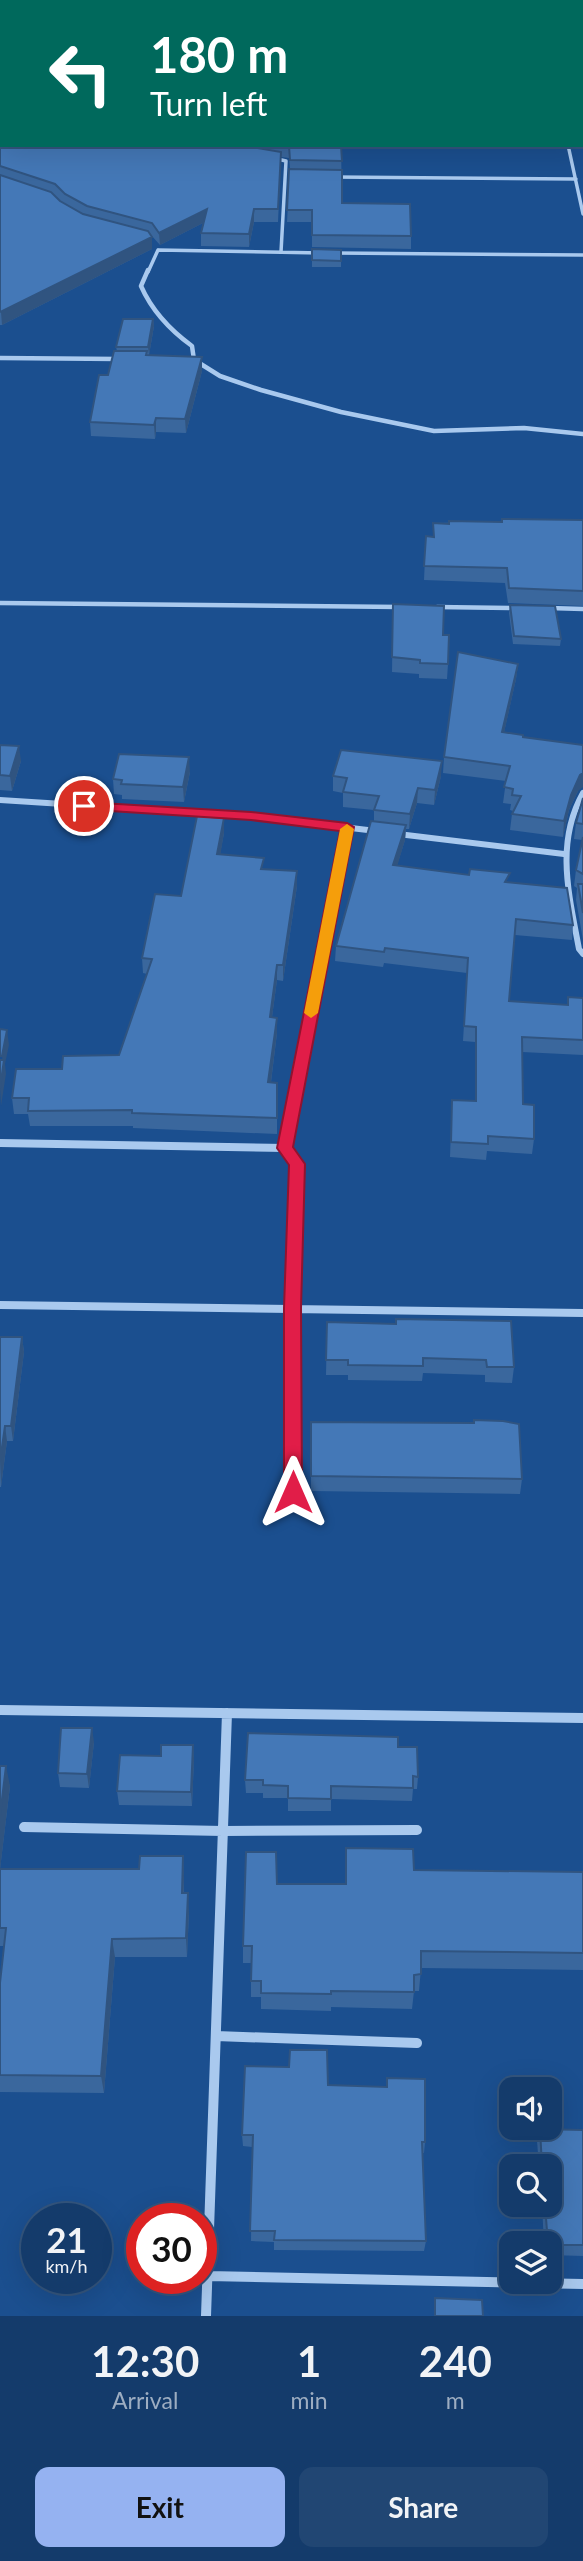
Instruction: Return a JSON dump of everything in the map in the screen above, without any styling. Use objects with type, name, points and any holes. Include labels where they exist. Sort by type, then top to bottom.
[{"type":"street","points":[[568,147],[583,214]]},
{"type":"street","points":[[270,158],[286,161],[281,252]]},
{"type":"street","points":[[284,177],[298,177]]},
{"type":"street","points":[[326,177],[576,179]]},
{"type":"street","points":[[151,240],[158,250]]},
{"type":"street","points":[[158,250],[583,255]]},
{"type":"street","points":[[158,250],[141,286],[145,297],[179,337],[192,346],[194,359]]},
{"type":"street","points":[[0,358],[124,359]]},
{"type":"street","points":[[180,359],[194,359],[220,376],[261,390],[341,412],[434,431],[524,428],[583,434]]},
{"type":"street","points":[[0,603],[402,607]]},
{"type":"street","points":[[430,607],[527,608]]},
{"type":"street","points":[[541,608],[583,609]]},
{"type":"street","points":[[583,793],[572,808],[564,854],[579,949],[583,954]]},
{"type":"street","points":[[0,800],[251,816],[564,854]]},
{"type":"street","points":[[293,1492],[292,1308],[297,1164],[285,1148],[347,827]]},
{"type":"street","points":[[569,893],[583,895]]},
{"type":"street","points":[[0,1143],[285,1148]]},
{"type":"street","points":[[0,1305],[583,1313]]},
{"type":"street","points":[[0,1710],[583,1718]]},
{"type":"street","points":[[210,2203],[227,1713]]},
{"type":"street","points":[[24,1828],[416,1830]]},
{"type":"street","points":[[216,2036],[417,2043]]},
{"type":"street","points":[[217,2277],[583,2284]]},
{"type":"street","points":[[206,2316],[207,2294]]},
{"type":"building","points":[[0,147],[257,147],[281,152],[278,209],[254,209],[249,234],[201,233],[207,209],[159,233],[152,223],[87,206],[65,194],[55,184],[0,166]]},
{"type":"building","points":[[289,147],[341,147],[342,161],[290,160]]},
{"type":"building","points":[[289,169],[342,170],[342,203],[410,204],[411,236],[312,235],[312,210],[287,210]]},
{"type":"building","points":[[0,175],[51,192],[60,201],[83,214],[148,231],[152,237],[0,312]]},
{"type":"building","points":[[312,249],[341,250],[341,261],[312,260]]},
{"type":"building","points":[[123,319],[153,319],[148,347],[116,347]]},
{"type":"building","points":[[114,351],[147,351],[146,355],[202,357],[185,419],[156,418],[154,425],[90,422],[99,375],[108,375]]},
{"type":"building","points":[[502,519],[583,520],[583,591],[509,588],[507,568],[424,566],[426,536],[434,537],[433,523],[502,522]]},
{"type":"building","points":[[393,604],[444,606],[443,635],[449,635],[448,664],[420,663],[420,660],[392,657]]},
{"type":"building","points":[[510,605],[555,606],[561,639],[514,636]]},
{"type":"building","points":[[458,652],[518,664],[502,732],[583,745],[583,773],[571,795],[564,821],[512,814],[521,796],[512,795],[513,789],[504,787],[510,766],[444,757]]},
{"type":"building","points":[[0,745],[19,746],[10,776],[0,775]]},
{"type":"building","points":[[341,750],[442,761],[435,790],[418,788],[410,814],[374,810],[379,796],[343,792],[347,778],[333,776]]},
{"type":"building","points":[[119,754],[189,757],[183,787],[121,784],[122,780],[113,779]]},
{"type":"building","points":[[583,798],[583,824],[576,823]]},
{"type":"building","points":[[197,816],[224,818],[217,854],[264,858],[261,869],[297,871],[283,965],[277,965],[270,1017],[277,1018],[268,1082],[277,1083],[277,1118],[132,1113],[132,1110],[28,1111],[29,1098],[12,1098],[16,1069],[62,1069],[63,1056],[119,1055],[152,959],[142,958],[155,894],[181,896]]},
{"type":"building","points":[[371,821],[406,825],[393,865],[469,875],[470,869],[510,873],[505,882],[567,888],[573,925],[516,919],[509,1001],[568,1005],[568,997],[583,998],[583,1040],[522,1037],[523,1104],[534,1105],[534,1139],[488,1136],[488,1144],[451,1142],[452,1100],[476,1101],[476,1027],[464,1026],[468,958],[385,948],[384,952],[336,946]]},
{"type":"building","points":[[583,837],[583,874],[576,870]]},
{"type":"building","points":[[578,884],[583,884],[583,913]]},
{"type":"building","points":[[0,1029],[7,1030],[2,1056],[0,1056]]},
{"type":"building","points":[[0,1060],[4,1060],[0,1088]]},
{"type":"building","points":[[396,1319],[511,1321],[514,1367],[487,1367],[486,1360],[423,1358],[423,1366],[348,1365],[348,1360],[326,1360],[327,1322],[396,1324]]},
{"type":"building","points":[[0,1337],[22,1337],[11,1426],[5,1426],[0,1461]]},
{"type":"building","points":[[474,1420],[519,1424],[522,1479],[311,1476],[311,1422],[474,1423]]},
{"type":"building","points":[[61,1728],[92,1728],[87,1774],[58,1773]]},
{"type":"building","points":[[248,1733],[398,1737],[398,1747],[417,1747],[418,1777],[413,1776],[413,1788],[331,1786],[331,1799],[288,1798],[288,1786],[263,1785],[263,1780],[245,1780]]},
{"type":"building","points":[[161,1745],[193,1745],[191,1792],[117,1791],[120,1755],[161,1756]]},
{"type":"building","points":[[0,1766],[6,1766],[0,1816]]},
{"type":"building","points":[[346,1848],[413,1849],[414,1870],[583,1872],[583,1953],[421,1951],[421,1974],[414,1975],[414,1992],[261,1993],[261,1981],[251,1981],[252,1946],[243,1946],[246,1852],[276,1852],[277,1884],[346,1884]]},
{"type":"building","points":[[140,1856],[183,1856],[182,1893],[188,1893],[186,1938],[112,1939],[101,2076],[0,2075],[0,1983],[6,1928],[0,1928],[0,1869],[139,1869]]},
{"type":"building","points":[[290,2050],[327,2050],[328,2085],[387,2087],[387,2078],[425,2079],[425,2142],[422,2142],[426,2241],[274,2240],[275,2231],[250,2231],[253,2135],[242,2135],[245,2066],[289,2067]]},
{"type":"building","points":[[562,2130],[583,2130],[583,2245],[562,2245],[562,2231],[547,2231],[546,2217],[562,2217],[562,2154],[541,2154],[541,2140],[562,2140]]},
{"type":"building","points":[[435,2298],[482,2300],[483,2316],[435,2316]]},
{"type":"slow traffic","points":[[311,1013],[347,829]]},
{"type":"route","points":[[84,806],[251,816],[347,827],[285,1148],[297,1164],[292,1308],[293,1492]]}]
